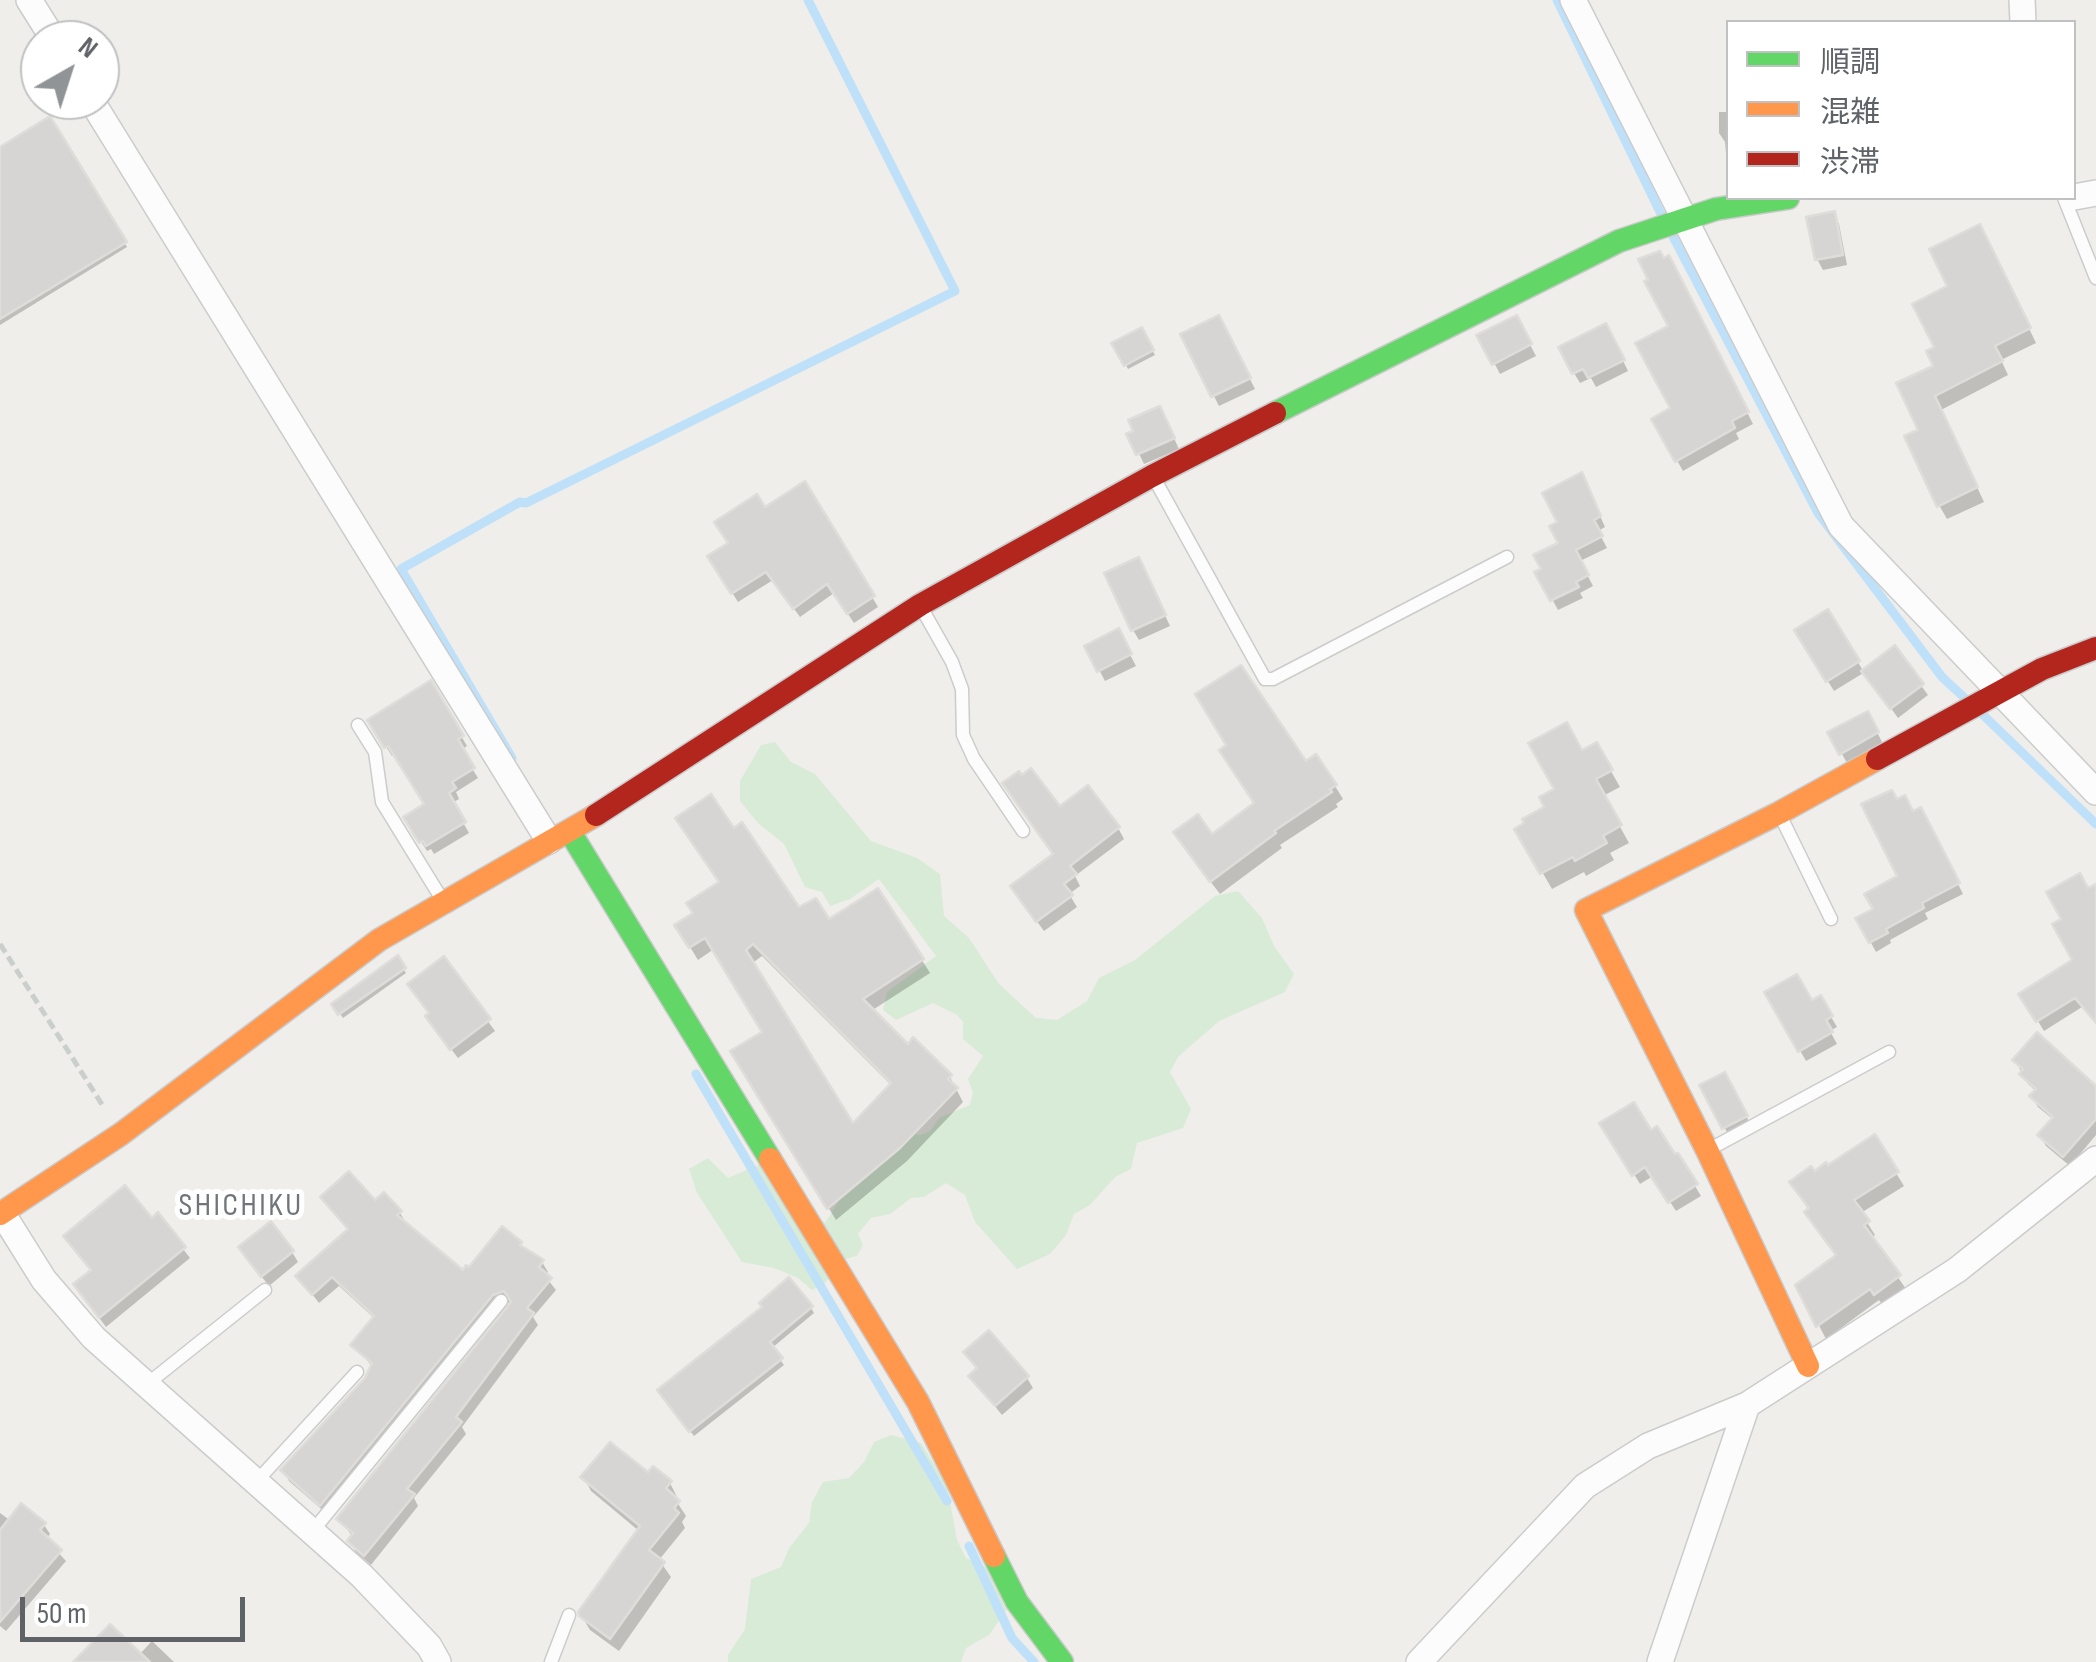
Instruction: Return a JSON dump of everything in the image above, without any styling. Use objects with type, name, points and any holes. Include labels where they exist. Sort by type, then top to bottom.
[{"type":"street","points":[[1573,0],[1841,526],[2096,792]]},
{"type":"street","points":[[104,120],[918,1402],[1017,1602],[1062,1662]]},
{"type":"street","points":[[438,1662],[429,1646],[396,1610],[94,1338],[44,1280],[1,1213],[122,1134],[364,951],[560,837],[920,604],[1152,476],[1619,242],[1716,209],[1775,200]]},
{"type":"street","points":[[1808,1366],[1708,1150],[1586,910],[1779,813],[2042,669],[2096,648]]},
{"type":"street","points":[[1418,1662],[1585,1486],[1648,1446],[1747,1404],[1808,1366],[1957,1270],[2096,1159]]},
{"type":"street","points":[[1660,1662],[1747,1404]]},
{"type":"lane","points":[[2065,200],[2096,278]]},
{"type":"lane","points":[[1152,476],[1265,679],[1272,680],[1507,557]]},
{"type":"lane","points":[[920,604],[962,689],[963,734],[974,760],[1023,832]]},
{"type":"lane","points":[[358,725],[375,752],[382,802],[445,903]]},
{"type":"lane","points":[[1779,813],[1830,919]]},
{"type":"lane","points":[[1708,1150],[1889,1052]]},
{"type":"lane","points":[[146,1386],[265,1290]]},
{"type":"lane","points":[[310,1533],[502,1301]]},
{"type":"lane","points":[[256,1482],[357,1372]]},
{"type":"lane","points":[[551,1662],[569,1615]]},
{"type":"path","points":[[0,944],[122,1134]]},
{"type":"green space","points":[[775,742],[791,762],[815,774],[871,841],[917,858],[940,874],[944,916],[969,938],[999,984],[1036,1018],[1057,1020],[1087,1001],[1099,978],[1135,960],[1215,896],[1238,891],[1262,918],[1274,946],[1294,974],[1285,992],[1219,1021],[1178,1057],[1170,1072],[1191,1109],[1183,1128],[1137,1143],[1131,1169],[1115,1177],[1090,1205],[1074,1214],[1066,1235],[1050,1254],[1017,1269],[975,1222],[965,1195],[946,1183],[924,1197],[911,1198],[890,1214],[871,1218],[858,1234],[863,1245],[857,1256],[845,1259],[825,1283],[812,1290],[798,1278],[774,1268],[742,1262],[697,1193],[689,1169],[708,1158],[728,1178],[761,1164],[825,1223],[852,1180],[909,1133],[920,1135],[930,1131],[939,1118],[970,1105],[973,1093],[968,1079],[983,1056],[963,1039],[963,1022],[957,1015],[933,1003],[896,1020],[883,1010],[887,992],[936,956],[879,879],[850,899],[830,906],[822,892],[805,887],[784,844],[758,823],[740,801],[740,781],[761,745]]},
{"type":"green space","points":[[891,1435],[921,1443],[947,1486],[957,1540],[966,1558],[986,1567],[1007,1609],[989,1635],[966,1648],[961,1662],[728,1662],[728,1655],[745,1629],[751,1579],[781,1567],[789,1548],[809,1523],[812,1502],[823,1482],[849,1478],[864,1462],[874,1442]]},
{"type":"building","points":[[44,120],[52,120],[127,242],[0,319],[0,147]]},
{"type":"building","points":[[1835,211],[1843,255],[1815,260],[1806,217]]},
{"type":"building","points":[[1980,224],[2031,328],[1995,346],[2003,361],[1935,396],[1978,487],[1937,507],[1904,436],[1918,430],[1896,383],[1933,366],[1926,351],[1934,347],[1912,304],[1947,286],[1929,249]]},
{"type":"building","points":[[1660,251],[1664,258],[1669,255],[1749,412],[1732,421],[1735,428],[1675,462],[1651,419],[1670,408],[1635,343],[1668,326],[1644,281],[1648,280],[1638,259]]},
{"type":"building","points":[[1219,315],[1251,378],[1211,397],[1180,334]]},
{"type":"building","points":[[1517,315],[1532,344],[1492,365],[1476,335]]},
{"type":"building","points":[[1606,323],[1625,360],[1588,378],[1583,369],[1572,374],[1558,347]]},
{"type":"building","points":[[1142,327],[1154,350],[1124,366],[1111,343]]},
{"type":"building","points":[[1160,406],[1175,438],[1136,455],[1126,434],[1133,431],[1128,420]]},
{"type":"building","points":[[1582,472],[1601,516],[1594,520],[1603,536],[1576,550],[1589,575],[1576,582],[1579,587],[1550,601],[1534,572],[1541,569],[1533,555],[1558,543],[1549,526],[1557,522],[1542,493]]},
{"type":"building","points":[[805,481],[875,596],[847,614],[827,584],[793,609],[766,572],[731,594],[707,556],[728,543],[714,522],[757,494],[765,507]]},
{"type":"building","points":[[1139,557],[1166,615],[1131,631],[1104,573]]},
{"type":"building","points":[[1828,609],[1860,661],[1826,682],[1794,630]]},
{"type":"building","points":[[1119,628],[1132,654],[1097,672],[1084,646]]},
{"type":"building","points":[[1895,645],[1924,684],[1890,709],[1861,671]]},
{"type":"building","points":[[1241,665],[1306,761],[1316,754],[1337,785],[1210,882],[1173,832],[1198,814],[1212,834],[1254,803],[1219,750],[1226,745],[1195,694]]},
{"type":"building","points":[[431,680],[464,736],[458,739],[475,768],[452,782],[456,788],[449,793],[466,822],[426,846],[423,841],[419,843],[403,817],[424,804],[367,720]]},
{"type":"building","points":[[1868,711],[1879,732],[1839,755],[1827,732]]},
{"type":"building","points":[[1567,722],[1582,750],[1597,742],[1613,770],[1596,779],[1622,825],[1603,836],[1607,843],[1540,874],[1514,829],[1524,823],[1522,819],[1544,807],[1539,797],[1554,789],[1528,743]]},
{"type":"building","points":[[1031,768],[1060,806],[1088,785],[1120,827],[1070,866],[1077,874],[1064,884],[1073,895],[1036,922],[1010,886],[1053,854],[1002,783]]},
{"type":"building","points":[[1892,790],[1897,799],[1905,795],[1913,811],[1921,807],[1960,883],[1922,903],[1924,908],[1869,943],[1855,918],[1873,909],[1864,894],[1897,876],[1861,804]]},
{"type":"building","points":[[711,794],[734,828],[742,822],[799,907],[816,898],[829,919],[878,888],[924,959],[863,999],[908,1044],[913,1037],[952,1075],[948,1079],[958,1088],[900,1148],[827,1209],[730,1051],[762,1032],[705,938],[689,948],[674,925],[693,913],[686,903],[719,882],[675,818]],"holes":[[[753,944],[891,1083],[853,1123],[746,950]]]},
{"type":"building","points":[[2080,873],[2088,888],[2096,884],[2096,1023],[2075,998],[2036,1022],[2018,994],[2072,960],[2052,924],[2061,919],[2046,892]]},
{"type":"building","points":[[398,955],[406,968],[338,1015],[331,1004]]},
{"type":"building","points":[[444,956],[491,1019],[450,1050],[407,984]]},
{"type":"building","points":[[1797,974],[1812,1000],[1821,995],[1833,1016],[1826,1020],[1833,1032],[1798,1052],[1764,992]]},
{"type":"building","points":[[2037,1032],[2096,1086],[2096,1119],[2063,1157],[2037,1135],[2053,1117],[2029,1096],[2036,1089],[2019,1074],[2023,1069],[2012,1060]]},
{"type":"building","points":[[1725,1072],[1748,1116],[1722,1129],[1699,1085]]},
{"type":"building","points":[[1634,1102],[1651,1130],[1657,1126],[1698,1184],[1668,1203],[1645,1167],[1632,1176],[1599,1123]]},
{"type":"building","points":[[1875,1134],[1899,1172],[1854,1200],[1870,1221],[1864,1225],[1901,1275],[1874,1295],[1870,1289],[1816,1327],[1795,1285],[1836,1255],[1804,1212],[1809,1208],[1789,1182],[1811,1166],[1815,1171],[1826,1162],[1828,1165]]},
{"type":"building","points":[[349,1171],[375,1200],[384,1192],[402,1211],[397,1215],[463,1270],[502,1226],[522,1242],[520,1245],[544,1260],[539,1267],[552,1278],[527,1308],[534,1313],[456,1417],[462,1422],[407,1489],[415,1494],[364,1556],[347,1541],[353,1533],[336,1519],[511,1302],[504,1291],[493,1295],[320,1506],[280,1470],[365,1378],[372,1363],[350,1345],[374,1316],[332,1277],[312,1295],[295,1276],[348,1229],[320,1197]]},
{"type":"building","points":[[125,1185],[152,1218],[158,1212],[186,1247],[99,1318],[73,1284],[91,1270],[63,1236]]},
{"type":"building","points":[[271,1221],[294,1251],[261,1277],[238,1247]]},
{"type":"building","points":[[789,1277],[813,1306],[770,1342],[783,1358],[689,1432],[657,1390],[762,1307],[759,1303]]},
{"type":"building","points":[[989,1330],[1029,1376],[995,1406],[968,1376],[977,1368],[963,1352]]},
{"type":"building","points":[[610,1442],[648,1472],[653,1466],[672,1481],[666,1488],[680,1501],[674,1508],[679,1513],[649,1550],[665,1562],[610,1639],[578,1612],[640,1526],[580,1477]]},
{"type":"building","points":[[21,1503],[46,1523],[40,1530],[62,1550],[0,1622],[0,1530]]},
{"type":"building","points":[[110,1624],[150,1662],[73,1662]]},
{"type":"waterway","points":[[512,758],[401,569],[520,502],[526,503],[955,291],[808,0]]},
{"type":"waterway","points":[[1557,0],[1663,218]]},
{"type":"waterway","points":[[1670,231],[1818,513],[1942,677],[1968,701]]},
{"type":"waterway","points":[[1980,712],[2096,824]]},
{"type":"waterway","points":[[696,1074],[947,1501]]},
{"type":"waterway","points":[[969,1546],[1012,1638],[1034,1662]]},
{"type":"traffic: fast","points":[[1275,413],[1619,241],[1716,209],[1775,200]]},
{"type":"traffic: fast","points":[[570,832],[770,1159]]},
{"type":"traffic: fast","points":[[994,1556],[1017,1602],[1062,1662]]},
{"type":"traffic: slow","points":[[1808,1366],[1707,1150],[1586,910],[1877,759]]},
{"type":"traffic: slow","points":[[0,1214],[121,1134],[379,940],[596,815]]},
{"type":"traffic: slow","points":[[770,1159],[918,1402],[994,1556]]},
{"type":"traffic: jam","points":[[596,815],[920,605],[1152,476],[1275,413]]},
{"type":"traffic: jam","points":[[1877,759],[2042,669],[2096,648]]},
{"type":"district","name":"SHICHIKU","points":[[241,1207]]}]
